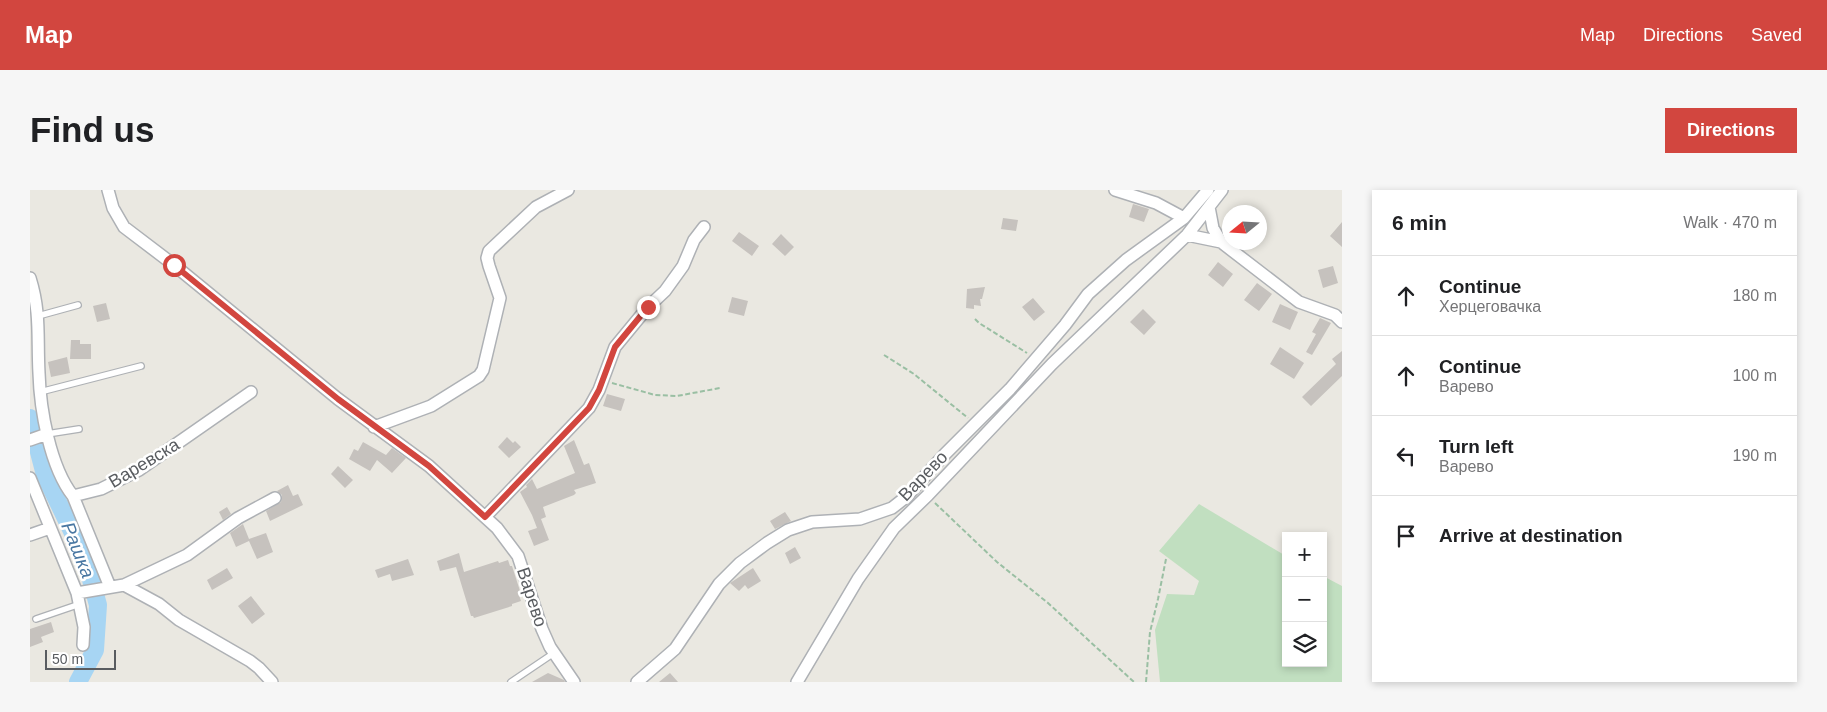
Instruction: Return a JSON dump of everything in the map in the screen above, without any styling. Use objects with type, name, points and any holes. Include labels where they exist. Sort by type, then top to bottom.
[{"type":"street","name":"Варево","points":[[108,190],[113,208],[124,227],[174,265],[330,394],[429,466],[497,528],[518,556],[542,629],[554,652],[574,682]]},
{"type":"street","points":[[374,427],[431,406],[479,376],[483,370],[500,298],[487,258],[489,251],[536,207],[568,190]]},
{"type":"street","points":[[1115,190],[1156,203],[1184,218]]},
{"type":"street","name":"Варево","points":[[637,682],[675,649],[719,584],[740,563],[767,543],[788,530],[812,522],[860,519],[892,508],[906,497],[945,454],[1010,389],[1065,325],[1088,294],[1126,260],[1184,218],[1208,190]]},
{"type":"street","points":[[797,682],[858,579],[894,528],[928,496],[1052,364],[1187,235],[1222,190]]},
{"type":"street","points":[[1209,207],[1213,228],[1221,242],[1291,297],[1306,306],[1335,316],[1342,322]]},
{"type":"street","points":[[485,517],[589,408],[599,390],[615,347],[669,285],[683,266],[694,240],[704,227]]},
{"type":"street","points":[[1187,235],[1221,242]]},
{"type":"street","points":[[30,278],[36,299],[38,316],[40,392],[44,435],[73,496],[107,588]]},
{"type":"street","name":"Варевска","points":[[73,496],[102,489],[139,470],[251,392]]},
{"type":"street","points":[[30,440],[44,435]]},
{"type":"street","points":[[30,478],[81,596],[84,627],[83,645]]},
{"type":"street","points":[[906,497],[914,509]]},
{"type":"street","points":[[81,596],[107,588],[124,586],[191,552],[238,518],[275,498]]},
{"type":"street","points":[[30,535],[50,528]]},
{"type":"street","points":[[124,586],[159,604],[179,620],[250,661],[272,682]]},
{"type":"lane","points":[[38,316],[78,304]]},
{"type":"lane","points":[[40,392],[141,366]]},
{"type":"lane","points":[[44,435],[79,430]]},
{"type":"lane","points":[[36,619],[81,596]]},
{"type":"lane","points":[[511,682],[554,652]]},
{"type":"path","points":[[975,319],[1036,358]]},
{"type":"path","points":[[884,355],[914,374],[976,424]]},
{"type":"path","points":[[603,379],[655,395],[677,396],[720,388]]},
{"type":"path","points":[[928,496],[997,562],[1048,603],[1134,682]]},
{"type":"path","points":[[1146,682],[1150,632],[1166,559]]},
{"type":"green space","points":[[1199,504],[1282,554],[1282,667],[1327,667],[1327,578],[1342,586],[1342,682],[1160,682],[1155,630],[1167,594],[1194,595],[1199,581],[1159,551]]},
{"type":"building","points":[[1133,204],[1149,209],[1144,222],[1129,217]]},
{"type":"building","points":[[1003,218],[1018,220],[1016,231],[1001,229]]},
{"type":"building","points":[[1342,222],[1342,247],[1330,236]]},
{"type":"building","points":[[739,232],[759,246],[752,256],[732,241]]},
{"type":"building","points":[[781,234],[794,247],[785,256],[772,244]]},
{"type":"building","points":[[1218,262],[1233,274],[1223,287],[1208,275]]},
{"type":"building","points":[[1333,266],[1338,283],[1323,288],[1318,270]]},
{"type":"building","points":[[1257,283],[1272,294],[1259,311],[1244,300]]},
{"type":"building","points":[[985,287],[982,299],[980,299],[981,306],[974,305],[974,309],[966,308],[967,289]]},
{"type":"building","points":[[732,297],[748,301],[744,316],[728,312]]},
{"type":"building","points":[[1033,298],[1045,312],[1034,321],[1022,307]]},
{"type":"building","points":[[106,303],[110,319],[97,322],[93,306]]},
{"type":"building","points":[[1280,304],[1298,312],[1290,330],[1272,322]]},
{"type":"building","points":[[1143,309],[1156,322],[1144,335],[1130,322]]},
{"type":"building","points":[[1320,318],[1331,323],[1312,355],[1306,352],[1316,334],[1312,332]]},
{"type":"building","points":[[71,340],[80,340],[80,344],[91,344],[91,359],[70,359]]},
{"type":"building","points":[[1280,347],[1304,363],[1294,379],[1270,364]]},
{"type":"building","points":[[1342,351],[1342,376],[1311,406],[1302,397],[1336,364],[1332,359]]},
{"type":"building","points":[[67,357],[70,373],[51,377],[48,362]]},
{"type":"building","points":[[607,394],[625,399],[621,411],[603,406]]},
{"type":"building","points":[[507,437],[521,447],[509,458],[498,447]]},
{"type":"building","points":[[574,440],[584,465],[589,463],[596,483],[574,490],[576,493],[574,495],[543,507],[546,517],[541,519],[549,540],[534,546],[528,531],[537,528],[520,492],[527,487],[526,485],[532,479],[537,489],[575,473],[564,446]]},
{"type":"building","points":[[363,442],[386,455],[392,448],[406,458],[392,473],[377,460],[370,471],[349,459],[354,449],[358,451]]},
{"type":"building","points":[[338,466],[353,480],[345,488],[331,474]]},
{"type":"building","points":[[288,485],[293,496],[298,494],[303,505],[270,521],[266,511],[281,502],[282,495],[277,491]]},
{"type":"building","points":[[227,507],[231,514],[223,520],[219,512]]},
{"type":"building","points":[[785,512],[791,521],[775,529],[770,521]]},
{"type":"building","points":[[243,524],[249,539],[266,533],[273,552],[257,559],[249,541],[236,547],[230,533]]},
{"type":"building","points":[[795,547],[801,558],[790,564],[785,553]]},
{"type":"building","points":[[459,553],[464,572],[498,561],[499,563],[508,560],[510,566],[512,566],[521,594],[519,595],[521,601],[512,604],[512,606],[474,618],[471,616],[456,567],[440,571],[437,561]]},
{"type":"building","points":[[408,559],[414,575],[392,581],[390,574],[378,578],[375,570]]},
{"type":"building","points":[[227,568],[233,578],[212,590],[207,580]]},
{"type":"building","points":[[753,568],[761,581],[748,589],[745,585],[739,591],[730,583]]},
{"type":"building","points":[[251,596],[265,614],[252,624],[238,606]]},
{"type":"building","points":[[51,622],[54,632],[41,637],[43,642],[30,647],[30,629]]},
{"type":"building","points":[[548,673],[564,680],[565,682],[532,682]]},
{"type":"building","points":[[670,673],[678,682],[659,682]]},
{"type":"waterway","name":"Рашка","points":[[30,418],[45,475],[87,565],[98,605],[95,650],[78,682]]},
{"type":"route","points":[[174,265],[338,399],[429,466],[485,517],[589,408],[599,390],[615,347],[648,307]]}]
